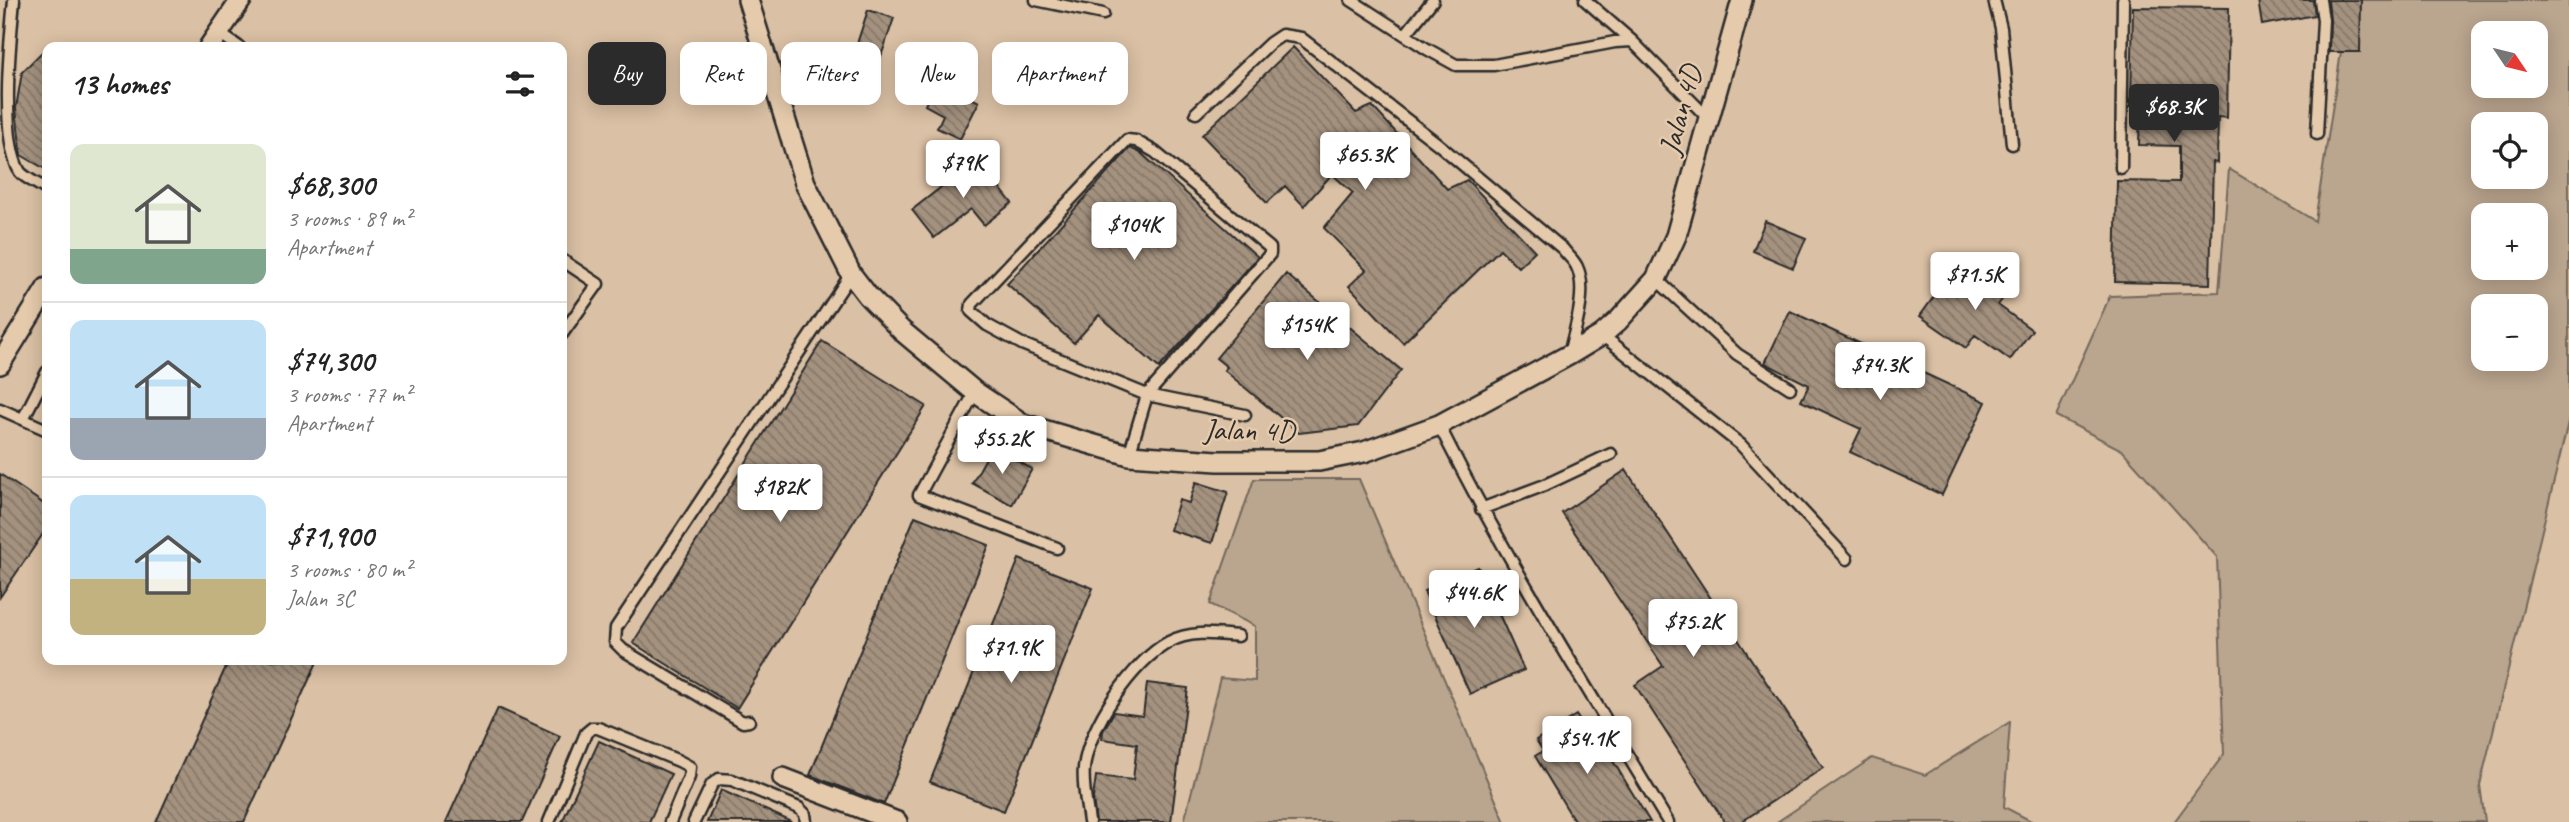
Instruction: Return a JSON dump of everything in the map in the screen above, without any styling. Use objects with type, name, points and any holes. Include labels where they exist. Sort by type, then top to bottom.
[{"type":"street","points":[[214,40],[241,0]]},
{"type":"street","name":"Jalan 4D","points":[[748,0],[805,183],[851,274],[902,331],[975,392],[1023,424],[1129,455],[1218,461],[1319,461],[1364,452],[1439,425],[1569,355],[1602,335],[1618,321],[1656,279],[1676,236],[1742,0]]},
{"type":"street","points":[[0,364],[42,296]]},
{"type":"street","points":[[783,778],[897,822]]},
{"type":"lane","points":[[14,0],[3,122],[8,147],[20,172],[42,187]]},
{"type":"lane","points":[[1036,0],[1103,14]]},
{"type":"lane","points":[[1351,0],[1456,65],[1494,65],[1632,41]]},
{"type":"lane","points":[[1405,35],[1433,0]]},
{"type":"lane","points":[[1585,0],[1632,41],[1709,119]]},
{"type":"lane","points":[[1994,0],[2001,28],[2012,144]]},
{"type":"lane","points":[[2121,168],[2123,0]]},
{"type":"lane","points":[[2317,134],[2323,20],[2320,0]]},
{"type":"lane","points":[[1196,113],[1270,43],[1282,35],[1301,38],[1438,144],[1563,249],[1576,265],[1581,279],[1579,314],[1569,355]]},
{"type":"lane","points":[[1129,455],[1147,396],[1270,254],[1270,248],[1155,152],[1136,141],[1127,140],[972,304],[971,310],[987,325],[1022,344],[1147,396],[1245,415]]},
{"type":"lane","points":[[567,263],[598,284],[567,327]]},
{"type":"lane","points":[[749,721],[743,722],[622,650],[615,642],[615,628],[851,274]]},
{"type":"lane","points":[[1656,279],[1737,354],[1790,388]]},
{"type":"lane","points":[[1602,335],[1741,445],[1847,559]]},
{"type":"lane","points":[[23,419],[42,383]]},
{"type":"lane","points":[[975,392],[919,495],[1056,548]]},
{"type":"lane","points":[[0,409],[42,428]]},
{"type":"lane","points":[[1439,425],[1481,509],[1543,617],[1668,822]]},
{"type":"lane","points":[[1481,509],[1545,485],[1611,454]]},
{"type":"lane","points":[[1089,822],[1084,768],[1099,720],[1118,691],[1169,642],[1204,634],[1238,636]]},
{"type":"lane","points":[[548,822],[586,733],[592,728],[621,737],[690,767],[690,777],[670,822]]},
{"type":"lane","points":[[694,822],[712,784],[719,779],[732,780],[799,808],[805,814],[806,822]]},
{"type":"shaded area","points":[[2349,0],[2569,0],[2569,419],[2480,785],[2485,822],[2174,822],[2224,754],[2217,557],[2122,450],[2056,416],[2110,296],[2219,292],[2229,169],[2315,221]]},
{"type":"shaded area","points":[[1254,479],[1359,479],[1505,822],[1184,822],[1220,678],[1255,681],[1255,626],[1210,604]]},
{"type":"shaded area","points":[[2010,722],[2004,807],[2033,822],[1777,822],[1872,758],[1925,775]]},
{"type":"building","points":[[2258,0],[2313,0],[2315,15],[2262,25]]},
{"type":"building","points":[[2328,0],[2361,0],[2360,52],[2329,52]]},
{"type":"building","points":[[2133,7],[2229,8],[2227,118],[2218,117],[2217,163],[2213,162],[2210,284],[2115,282],[2117,181],[2179,182],[2179,146],[2139,145],[2140,106],[2131,106]]},
{"type":"building","points":[[868,10],[894,18],[881,56],[881,42],[858,42]]},
{"type":"building","points":[[1293,47],[1356,113],[1372,106],[1447,189],[1467,180],[1535,251],[1518,267],[1500,249],[1403,343],[1349,286],[1366,270],[1324,228],[1353,193],[1332,174],[1304,206],[1285,186],[1267,203],[1202,135]]},
{"type":"building","points":[[42,52],[42,167],[21,155],[16,108],[22,72]]},
{"type":"building","points":[[925,105],[977,105],[960,139],[937,128],[943,115]]},
{"type":"building","points":[[1130,148],[1141,153],[1258,257],[1159,368],[1099,315],[1074,343],[1007,284]]},
{"type":"building","points":[[977,159],[1012,203],[984,225],[971,209],[934,238],[912,210]]},
{"type":"building","points":[[1765,221],[1806,238],[1793,268],[1753,251]]},
{"type":"building","points":[[1961,259],[2007,293],[1998,305],[2032,330],[2010,360],[1975,335],[1966,348],[1920,316]]},
{"type":"building","points":[[1286,274],[1401,370],[1358,426],[1299,433],[1224,370],[1227,367],[1216,358]]},
{"type":"building","points":[[1790,311],[1986,402],[1942,495],[1850,452],[1861,429],[1801,401],[1809,385],[1765,363]]},
{"type":"building","points":[[822,341],[926,406],[737,708],[633,643]]},
{"type":"building","points":[[992,447],[1032,469],[1012,505],[972,483]]},
{"type":"building","points":[[1626,470],[1823,768],[1741,822],[1725,822],[1635,685],[1663,666],[1562,513]]},
{"type":"building","points":[[0,474],[42,503],[42,535],[0,597]]},
{"type":"building","points":[[1196,482],[1228,492],[1212,543],[1170,530],[1179,500],[1189,503]]},
{"type":"building","points":[[915,516],[989,545],[884,804],[810,775]]},
{"type":"building","points":[[1019,559],[1093,588],[1004,811],[930,782]]},
{"type":"building","points":[[1478,567],[1524,670],[1470,694],[1424,591]]},
{"type":"building","points":[[227,665],[316,665],[244,822],[156,822]]},
{"type":"building","points":[[1147,683],[1188,688],[1171,822],[1096,822],[1093,798],[1096,776],[1133,780],[1137,744],[1102,739],[1103,731],[1114,712],[1143,716]]},
{"type":"building","points":[[498,708],[560,736],[522,822],[446,822]]},
{"type":"building","points":[[1576,715],[1584,727],[1590,723],[1650,822],[1575,822],[1535,756],[1543,751],[1536,740]]},
{"type":"building","points":[[599,741],[671,774],[649,822],[562,822]]},
{"type":"building","points":[[721,790],[792,822],[707,822]]}]
